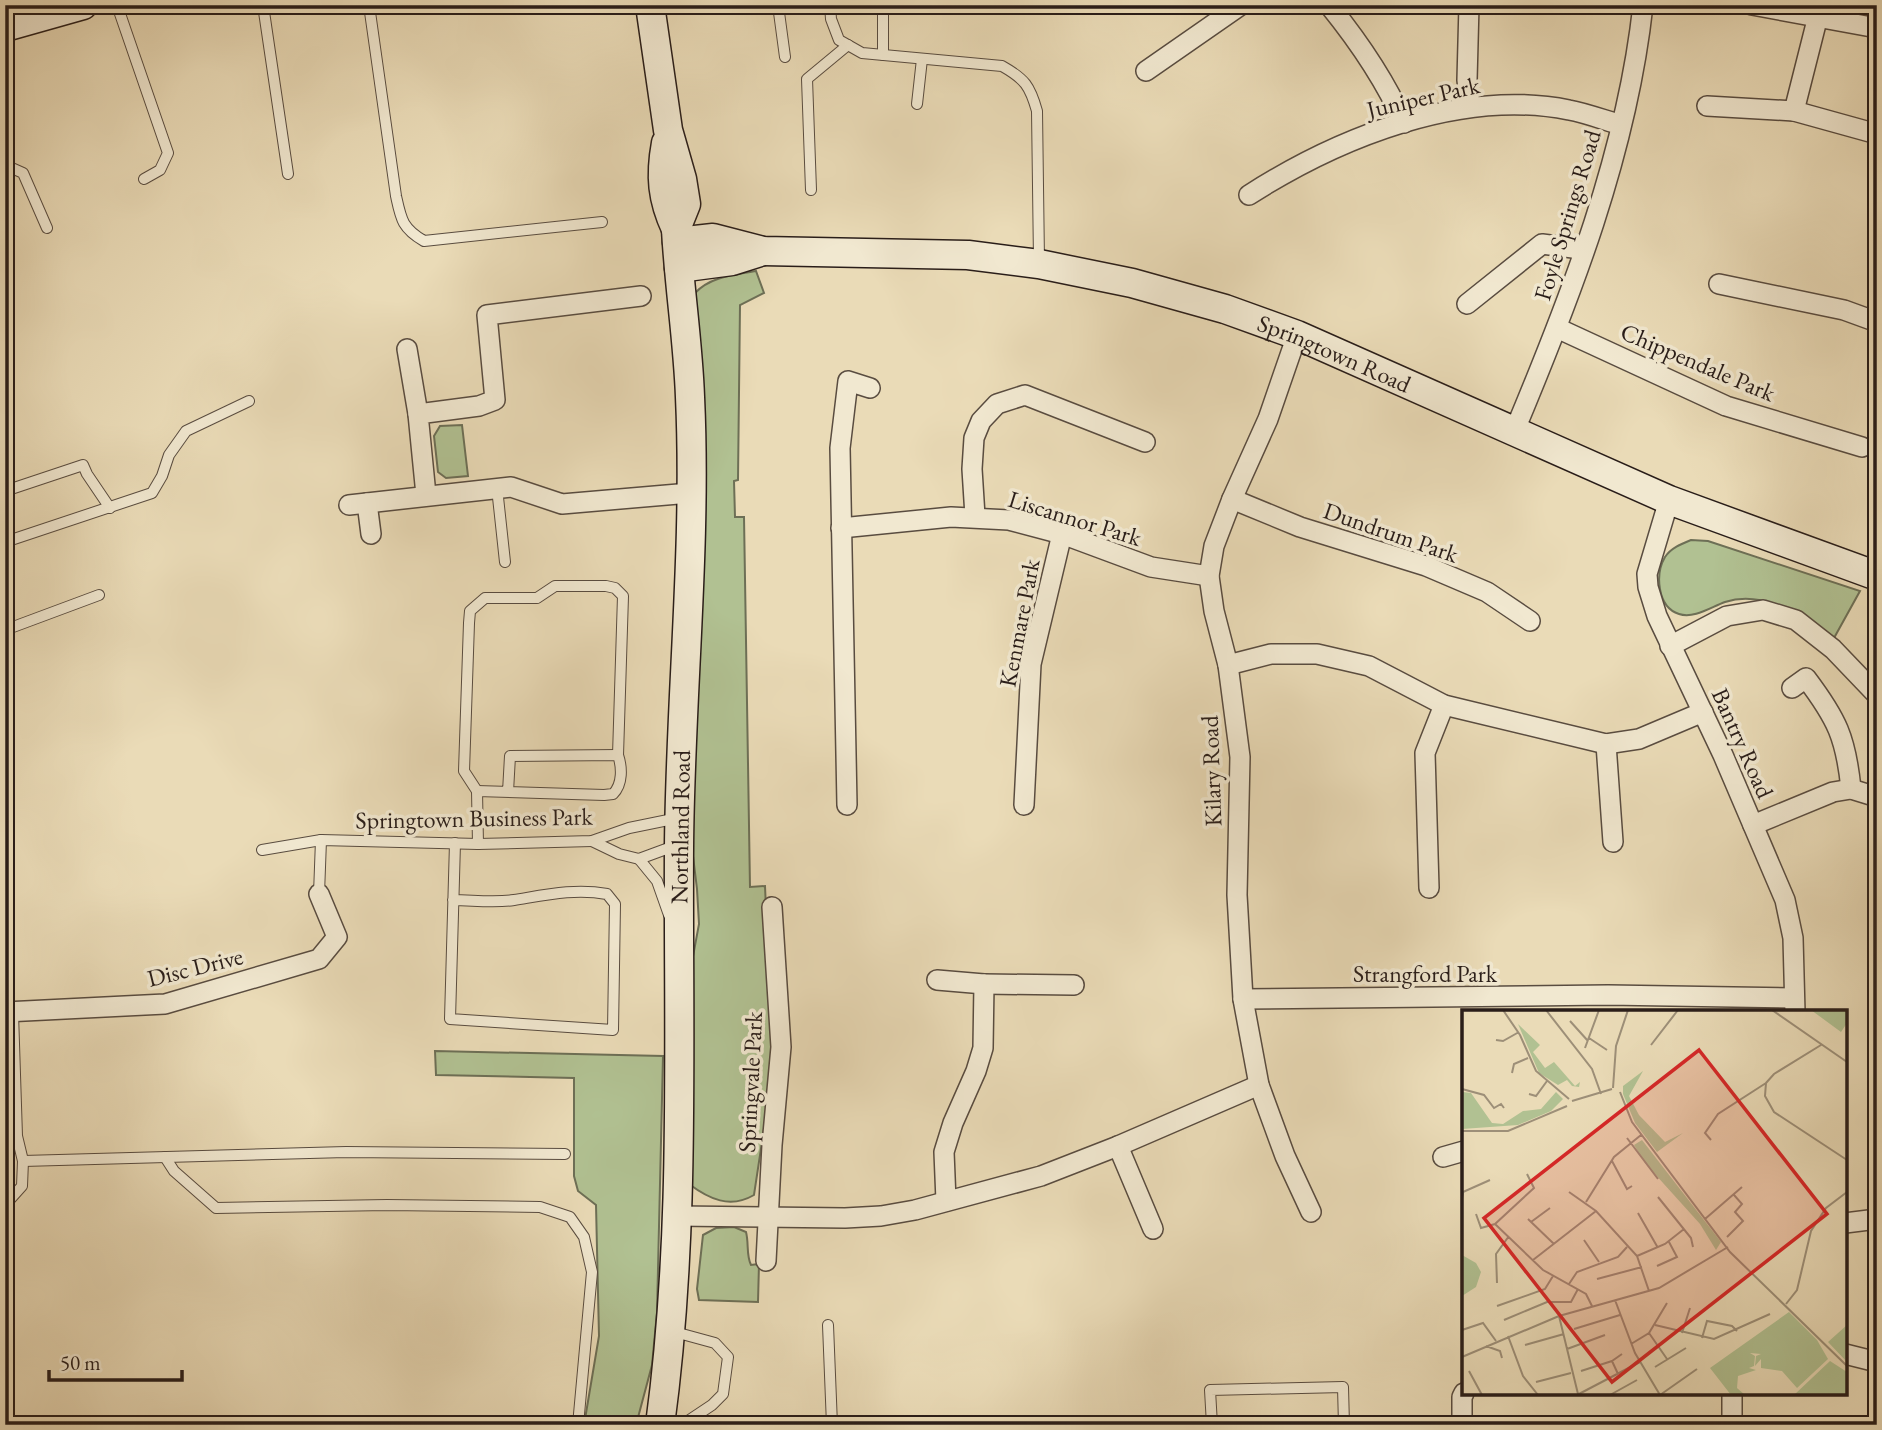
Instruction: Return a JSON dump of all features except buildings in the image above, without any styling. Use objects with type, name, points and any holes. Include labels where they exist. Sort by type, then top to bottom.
[{"type":"main road","points":[[5,27],[83,5]]},
{"type":"main road","name":"Northland Road","points":[[650,5],[668,130],[682,179],[685,204],[677,246],[690,397],[690,493],[679,831],[676,1216],[670,1331],[660,1425]]},
{"type":"main road","name":"Springtown Road","points":[[677,246],[713,238],[763,251],[968,255],[1040,264],[1167,292],[1297,335],[1669,500],[1877,576]]},
{"type":"street","points":[[1146,71],[1241,5]]},
{"type":"street","points":[[1329,5],[1389,89],[1404,123]]},
{"type":"street","points":[[1469,5],[1467,80],[1470,106]]},
{"type":"street","name":"Foyle Springs Road","points":[[1514,432],[1557,328],[1608,176],[1637,59],[1643,5]]},
{"type":"street","points":[[1752,5],[1877,28]]},
{"type":"street","points":[[1794,111],[1818,16]]},
{"type":"street","name":"Juniper Park","points":[[1249,195],[1291,168],[1335,147],[1404,123],[1470,106],[1546,107],[1569,110],[1621,125]]},
{"type":"street","points":[[1707,106],[1794,111],[1877,134]]},
{"type":"street","points":[[1467,304],[1542,244],[1583,252]]},
{"type":"street","points":[[1719,284],[1844,310],[1877,322]]},
{"type":"street","points":[[418,414],[479,406],[495,400],[487,315],[641,296]]},
{"type":"street","name":"Chippendale Park","points":[[1557,328],[1726,406],[1863,447]]},
{"type":"street","name":"Kilary Road","points":[[1297,335],[1268,419],[1214,546],[1209,576],[1214,611],[1228,665],[1240,757],[1237,895],[1242,999],[1259,1085],[1285,1156],[1311,1212]]},
{"type":"street","points":[[407,349],[418,414],[426,495]]},
{"type":"street","points":[[847,805],[840,448],[848,381],[870,388]]},
{"type":"street","points":[[975,516],[972,469],[974,438],[981,421],[997,404],[1026,395],[1145,442]]},
{"type":"street","points":[[371,534],[358,504],[511,487],[562,504],[690,493]]},
{"type":"street","name":"Dundrum Park","points":[[1232,499],[1300,527],[1426,566],[1487,592],[1530,621]]},
{"type":"street","name":"Bantry Road","points":[[1669,500],[1647,574],[1648,587],[1670,646],[1703,712],[1784,900],[1793,938],[1795,1005]]},
{"type":"street","name":"Liscannor Park","points":[[841,528],[951,516],[1009,520],[1062,534],[1151,567],[1209,576]]},
{"type":"street","name":"Kenmare Park","points":[[1024,805],[1031,664],[1062,534]]},
{"type":"street","points":[[1670,646],[1727,617],[1763,610],[1796,620],[1833,649],[1877,695]]},
{"type":"street","points":[[1228,665],[1271,654],[1317,654],[1369,666],[1444,705],[1606,744],[1639,738],[1703,712]]},
{"type":"street","points":[[1792,688],[1806,678],[1837,724],[1848,756],[1851,789]]},
{"type":"street","points":[[1429,887],[1425,753],[1444,705]]},
{"type":"street","points":[[1606,744],[1613,842]]},
{"type":"street","points":[[1753,825],[1833,792],[1851,789],[1877,797]]},
{"type":"street","name":"Disc Drive","points":[[9,1012],[165,1004],[319,959],[337,937],[319,894]]},
{"type":"street","name":"Springvale Park","points":[[766,1261],[781,1047],[772,907]]},
{"type":"street","points":[[937,979],[984,984],[1074,985]]},
{"type":"street","points":[[946,1200],[944,1152],[983,1048],[984,984]]},
{"type":"street","name":"Strangford Park","points":[[1242,999],[1795,1005]]},
{"type":"street","points":[[676,1216],[881,1216],[915,1210],[1041,1176],[1259,1085]]},
{"type":"street","points":[[1443,1157],[1462,1143]]},
{"type":"street","points":[[1118,1146],[1153,1216]]},
{"type":"street","points":[[1847,1223],[1877,1219]]},
{"type":"street","points":[[1847,1354],[1877,1362]]},
{"type":"street","points":[[1462,1425],[1463,1395]]},
{"type":"street","points":[[1732,1395],[1732,1425]]},
{"type":"lane","points":[[117,5],[168,153],[160,170],[144,179]]},
{"type":"lane","points":[[263,5],[288,174]]},
{"type":"lane","points":[[369,5],[396,196],[401,221],[412,234],[424,241],[602,222]]},
{"type":"lane","points":[[778,5],[785,57]]},
{"type":"lane","points":[[830,5],[831,19],[839,40],[862,53],[1002,66],[1019,76],[1030,88],[1037,111],[1040,264]]},
{"type":"lane","points":[[883,5],[884,55]]},
{"type":"lane","points":[[811,190],[807,79],[848,45]]},
{"type":"lane","points":[[917,104],[922,59]]},
{"type":"lane","points":[[5,165],[23,173],[47,228]]},
{"type":"lane","points":[[5,542],[152,493],[162,476],[169,455],[186,431],[249,401]]},
{"type":"lane","points":[[5,491],[83,465],[110,508]]},
{"type":"lane","points":[[497,488],[505,562]]},
{"type":"lane","points":[[477,791],[613,794],[617,789],[621,764],[618,755],[623,597],[615,588],[555,586],[537,598],[485,598],[470,611],[464,771],[477,791],[478,844]]},
{"type":"lane","points":[[5,629],[99,595]]},
{"type":"lane","points":[[508,792],[510,756],[618,755]]},
{"type":"lane","name":"Springtown Business Park","points":[[319,894],[321,840],[478,844],[593,841],[629,828],[679,831]]},
{"type":"lane","points":[[639,859],[679,831]]},
{"type":"lane","points":[[262,850],[321,840]]},
{"type":"lane","points":[[593,841],[619,854],[639,859],[657,881],[678,942]]},
{"type":"lane","points":[[453,900],[511,901],[557,892],[594,891],[607,894],[615,904],[613,1030],[450,1020],[453,900],[455,843]]},
{"type":"lane","points":[[5,1205],[22,1186],[23,1161],[17,1136],[18,1111],[9,1012]]},
{"type":"lane","points":[[5,1111],[18,1111]]},
{"type":"lane","points":[[23,1161],[345,1152],[565,1154]]},
{"type":"lane","points":[[165,1157],[174,1171],[216,1208],[387,1205],[540,1207],[570,1217],[584,1237],[592,1272],[578,1425]]},
{"type":"lane","points":[[828,1325],[832,1425]]},
{"type":"lane","points":[[670,1331],[715,1343],[728,1357],[723,1394],[712,1405],[682,1425]]},
{"type":"lane","points":[[1212,1425],[1209,1390],[1343,1387],[1344,1425]]},
{"type":"green space","points":[[756,271],[764,293],[740,305],[738,480],[734,481],[735,517],[744,517],[750,887],[765,886],[772,1049],[754,1195],[728,1202],[712,1198],[689,1184],[689,978],[699,924],[693,856],[695,293],[716,280]]},
{"type":"green space","points":[[462,425],[468,476],[446,478],[438,472],[434,436],[440,426]]},
{"type":"green space","points":[[1691,540],[1708,541],[1860,591],[1834,638],[1782,607],[1754,599],[1725,602],[1691,615],[1679,614],[1666,605],[1662,597],[1660,572],[1667,554]]},
{"type":"green space","points":[[435,1051],[663,1056],[657,1312],[652,1365],[636,1425],[584,1425],[599,1336],[596,1205],[578,1191],[574,1176],[574,1078],[436,1075]]},
{"type":"green space","points":[[734,1227],[746,1232],[751,1265],[759,1264],[758,1302],[699,1300],[697,1289],[703,1235],[716,1228]]}]
